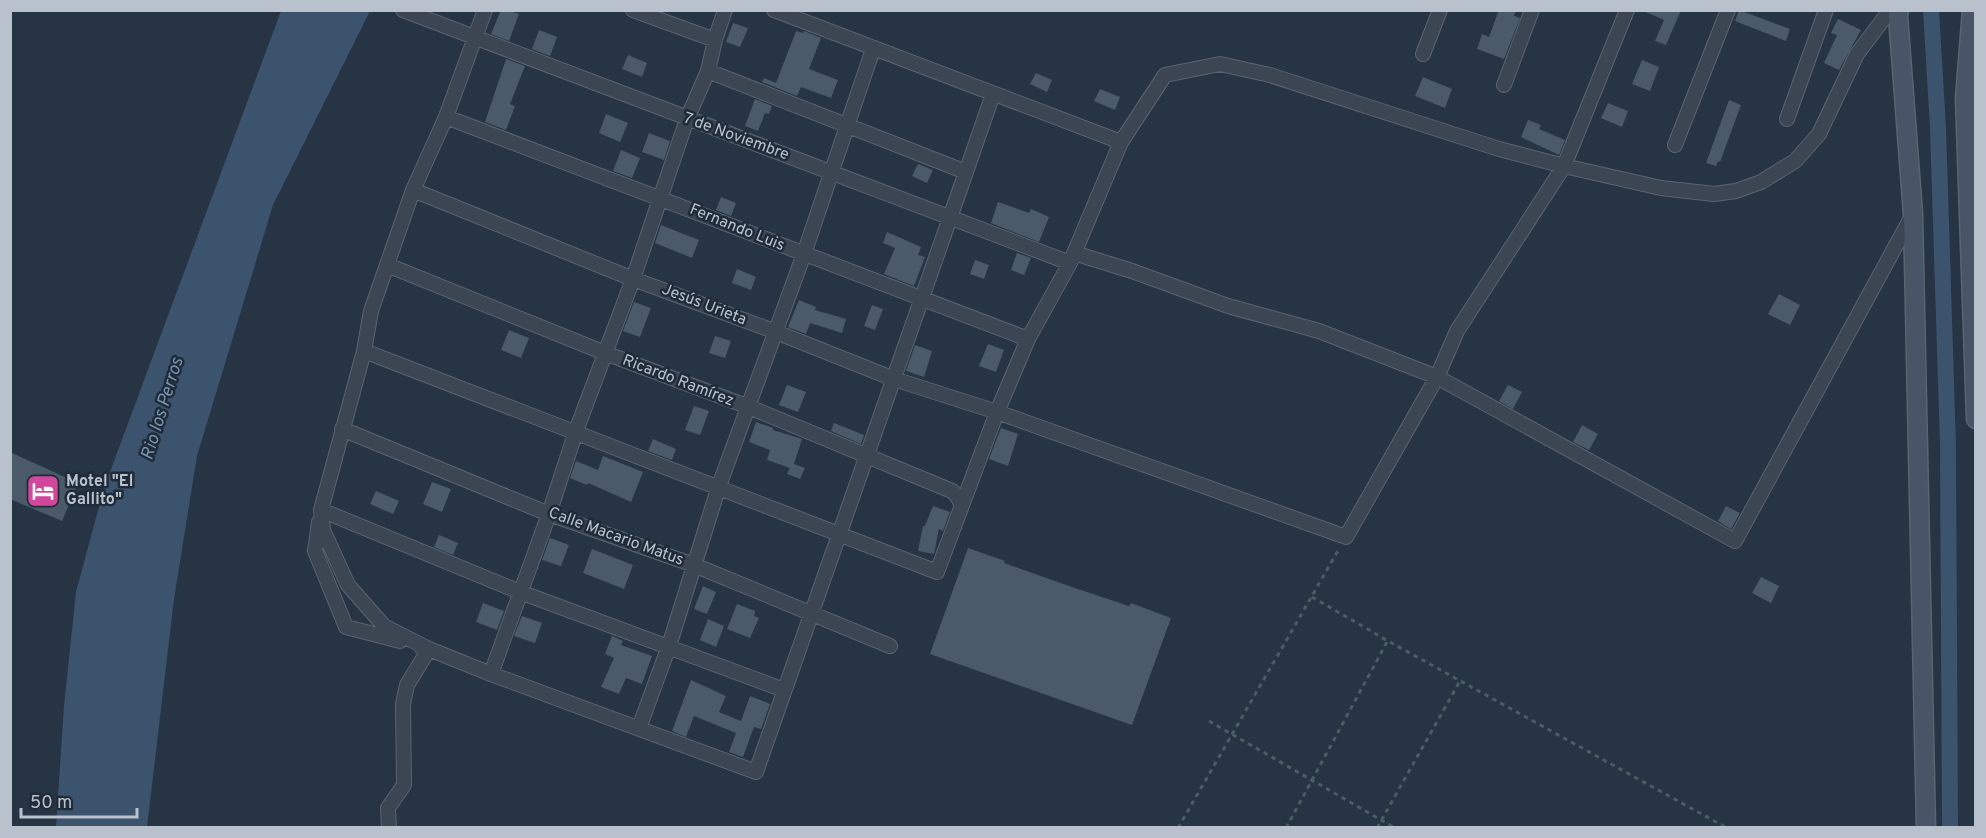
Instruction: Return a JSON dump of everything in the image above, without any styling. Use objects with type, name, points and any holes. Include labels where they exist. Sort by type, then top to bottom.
[{"type":"street","name":"7 de Noviembre","points":[[403,10],[950,218],[1072,258],[1132,271],[1228,306],[1318,330],[1437,377],[1735,541],[1913,214]]},
{"type":"street","points":[[476,38],[480,10]]},
{"type":"street","points":[[429,649],[346,627],[315,551],[321,510],[364,351],[371,311],[413,190],[446,117],[485,10]]},
{"type":"street","points":[[633,10],[715,40]]},
{"type":"street","points":[[490,674],[549,514],[576,431],[633,279],[687,119],[708,71],[725,10]]},
{"type":"street","points":[[774,10],[873,50],[1121,142]]},
{"type":"street","points":[[1423,54],[1440,10]]},
{"type":"street","points":[[1504,85],[1532,10]]},
{"type":"street","points":[[1346,537],[1437,377],[1457,331],[1563,166],[1627,10]]},
{"type":"street","points":[[1675,145],[1728,10]]},
{"type":"street","points":[[1787,118],[1826,10]]},
{"type":"street","points":[[1972,10],[1970,101],[1976,419]]},
{"type":"street","points":[[364,351],[937,572],[997,412],[1028,339],[1072,258],[1121,142],[1165,75],[1220,64],[1270,75],[1563,166],[1660,188],[1714,194],[1736,191],[1761,182],[1795,161],[1819,134],[1857,54],[1891,13]]},
{"type":"street","points":[[1891,13],[1913,214],[1926,828]]},
{"type":"street","points":[[639,728],[669,646],[719,486],[804,254],[873,50]]},
{"type":"street","points":[[708,71],[966,172]]},
{"type":"street","points":[[321,510],[322,530],[348,585],[384,626],[429,649],[490,674],[756,772],[993,94]]},
{"type":"street","name":"Fernando Luis","points":[[446,117],[1028,339]]},
{"type":"street","name":"Jesús Urieta","points":[[413,190],[633,279],[894,379],[997,412],[1346,537]]},
{"type":"street","name":"Ricardo Ramírez","points":[[387,265],[605,353],[749,407],[952,491],[962,505]]},
{"type":"street","name":"Calle Macario Matus","points":[[342,429],[549,514],[694,565],[890,646]]},
{"type":"street","points":[[321,510],[520,592],[784,690]]},
{"type":"street","points":[[389,828],[388,808],[404,785],[403,704],[407,685],[429,649]]},
{"type":"path","points":[[1178,828],[1346,537]]},
{"type":"path","points":[[1312,597],[1727,828]]},
{"type":"path","points":[[1287,828],[1388,641]]},
{"type":"path","points":[[1377,828],[1460,681]]},
{"type":"path","points":[[1209,721],[1395,828]]},
{"type":"water","name":"Rio los Perros","points":[[281,11],[370,11],[273,205],[197,456],[174,599],[147,827],[56,827],[64,706],[76,592],[104,488]]},
{"type":"building","points":[[501,10],[519,14],[509,41],[491,34]]},
{"type":"building","points":[[1499,10],[1516,10],[1514,16],[1520,18],[1504,59],[1477,49],[1482,34],[1489,37]]},
{"type":"building","points":[[1641,10],[1681,10],[1666,45],[1655,41],[1664,20]]},
{"type":"building","points":[[1739,10],[1790,29],[1786,41],[1735,21]]},
{"type":"building","points":[[1838,19],[1861,30],[1839,70],[1824,63],[1837,35],[1831,33]]},
{"type":"building","points":[[733,23],[748,28],[740,47],[726,42]]},
{"type":"building","points":[[539,30],[557,37],[550,56],[532,49]]},
{"type":"building","points":[[796,31],[803,33],[804,31],[821,38],[809,69],[838,80],[831,98],[801,87],[797,96],[762,82],[764,78],[776,83]]},
{"type":"building","points":[[628,55],[647,63],[642,77],[622,69]]},
{"type":"building","points":[[506,59],[525,66],[510,104],[515,106],[506,130],[485,122]]},
{"type":"building","points":[[1642,60],[1659,67],[1650,91],[1632,84]]},
{"type":"building","points":[[1036,73],[1052,80],[1047,92],[1030,84]]},
{"type":"building","points":[[1423,77],[1452,89],[1445,108],[1415,96]]},
{"type":"building","points":[[1100,89],[1120,97],[1115,110],[1094,101]]},
{"type":"building","points":[[755,99],[772,106],[769,114],[765,113],[758,131],[745,126]]},
{"type":"building","points":[[1729,100],[1741,105],[1720,162],[1718,161],[1716,166],[1706,163]]},
{"type":"building","points":[[1608,103],[1628,111],[1622,127],[1601,118]]},
{"type":"building","points":[[606,114],[628,123],[620,142],[599,133]]},
{"type":"building","points":[[1528,120],[1541,125],[1539,129],[1565,140],[1559,155],[1521,137]]},
{"type":"building","points":[[649,133],[670,141],[664,160],[642,152]]},
{"type":"building","points":[[621,150],[640,158],[632,178],[613,171]]},
{"type":"building","points":[[918,164],[933,170],[927,183],[912,176]]},
{"type":"building","points":[[721,197],[736,203],[731,216],[716,210]]},
{"type":"building","points":[[998,202],[1029,213],[1031,209],[1049,217],[1039,242],[991,223]]},
{"type":"building","points":[[661,225],[699,240],[692,258],[655,243]]},
{"type":"building","points":[[887,232],[921,247],[918,255],[925,257],[914,286],[884,274],[895,248],[883,243]]},
{"type":"building","points":[[1017,253],[1031,258],[1024,275],[1011,270]]},
{"type":"building","points":[[975,260],[989,265],[984,279],[970,274]]},
{"type":"building","points":[[737,269],[756,277],[751,290],[732,283]]},
{"type":"building","points":[[1779,294],[1800,305],[1790,325],[1768,314]]},
{"type":"building","points":[[799,300],[816,307],[815,310],[846,319],[842,333],[810,323],[806,334],[788,327]]},
{"type":"building","points":[[634,302],[651,308],[640,337],[623,331]]},
{"type":"building","points":[[872,305],[883,309],[875,330],[864,326]]},
{"type":"building","points":[[509,330],[529,338],[521,358],[501,350]]},
{"type":"building","points":[[715,336],[731,341],[725,358],[709,353]]},
{"type":"building","points":[[988,344],[1004,350],[996,372],[979,366]]},
{"type":"building","points":[[915,345],[932,351],[924,377],[906,371]]},
{"type":"building","points":[[787,385],[806,392],[798,412],[779,405]]},
{"type":"building","points":[[1508,385],[1522,392],[1513,409],[1499,401]]},
{"type":"building","points":[[694,406],[709,411],[700,435],[685,430]]},
{"type":"building","points":[[756,422],[802,439],[794,464],[805,468],[800,479],[787,474],[790,468],[767,460],[770,450],[749,442]]},
{"type":"building","points":[[834,423],[864,435],[861,444],[831,431]]},
{"type":"building","points":[[1582,425],[1598,434],[1589,450],[1573,442]]},
{"type":"building","points":[[1001,428],[1018,434],[1008,466],[989,459]]},
{"type":"building","points":[[653,439],[676,449],[672,460],[648,451]]},
{"type":"building","name":"Motel \"El Gallito\"","points":[[10,452],[78,483],[62,521],[10,499]]},
{"type":"building","points":[[603,456],[643,472],[631,502],[588,483],[587,485],[570,478],[576,461],[598,470]]},
{"type":"building","points":[[432,482],[451,489],[442,512],[423,504]]},
{"type":"building","points":[[376,491],[399,501],[393,514],[370,504]]},
{"type":"building","points":[[933,506],[950,512],[943,531],[939,529],[934,554],[918,551],[923,526]]},
{"type":"building","points":[[1726,506],[1740,513],[1731,529],[1718,521]]},
{"type":"building","points":[[439,535],[458,543],[453,555],[434,547]]},
{"type":"building","points":[[550,538],[569,545],[561,566],[542,560]]},
{"type":"building","points":[[968,548],[1072,587],[1129,606],[1131,603],[1171,618],[1132,725],[930,654]]},
{"type":"building","points":[[592,549],[633,565],[624,589],[583,573]]},
{"type":"building","points":[[1761,577],[1779,586],[1771,603],[1752,593]]},
{"type":"building","points":[[703,586],[716,592],[707,614],[694,609]]},
{"type":"building","points":[[483,603],[504,611],[497,630],[476,622]]},
{"type":"building","points":[[737,604],[755,611],[754,616],[759,618],[750,638],[727,629]]},
{"type":"building","points":[[522,616],[542,623],[535,643],[514,636]]},
{"type":"building","points":[[708,619],[724,626],[716,647],[700,640]]},
{"type":"building","points":[[612,636],[623,641],[621,645],[652,656],[642,684],[626,678],[619,694],[601,687],[614,658],[605,654]]},
{"type":"building","points":[[691,680],[726,696],[719,712],[741,721],[750,696],[770,704],[761,729],[754,727],[743,757],[729,752],[736,733],[694,716],[686,737],[672,731]]},
{"type":"waterway","points":[[1931,10],[1938,128],[1948,445],[1950,828]]},
{"type":"place","name":"Motel \"El Gallito\"","points":[[43,491]]}]
